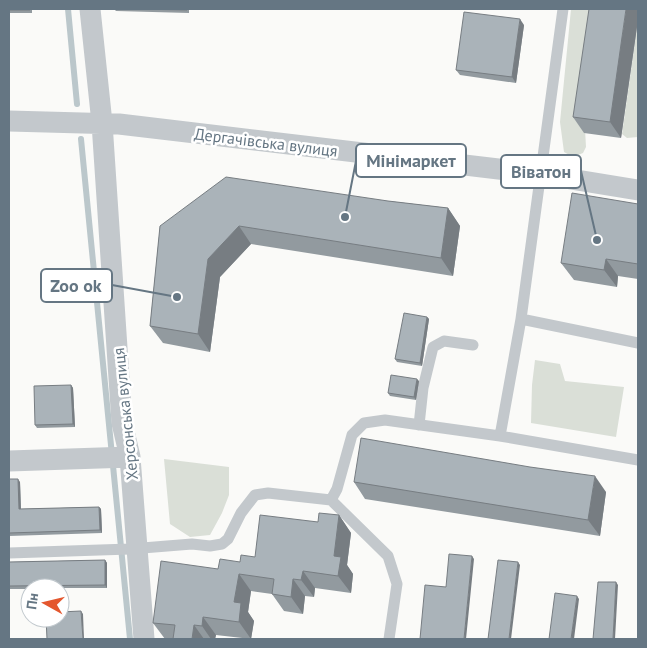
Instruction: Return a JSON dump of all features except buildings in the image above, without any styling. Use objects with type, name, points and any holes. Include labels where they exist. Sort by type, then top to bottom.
[{"type":"street","name":"Херсонська вулиця","points":[[90,9],[102,123],[122,423],[133,548],[144,639]]},
{"type":"street","name":"Дергачівська вулиця","points":[[9,120],[102,123],[540,174],[638,190]]},
{"type":"street","points":[[9,461],[126,457]]},
{"type":"lane","points":[[500,436],[521,319],[563,9]]},
{"type":"lane","points":[[521,319],[638,344]]},
{"type":"lane","points":[[418,425],[423,388],[434,347],[444,341],[473,345]]},
{"type":"lane","points":[[330,500],[337,489],[352,435],[364,423],[385,420],[500,436],[638,460]]},
{"type":"lane","points":[[9,552],[108,550],[192,544],[210,546],[222,544],[228,539],[241,513],[255,496],[268,493],[330,500],[388,556],[397,584],[389,639]]},
{"type":"shaded area","points":[[571,9],[603,9],[585,129],[586,147],[583,153],[573,157],[564,152],[560,122]]},
{"type":"shaded area","points":[[638,20],[638,137],[627,138],[622,134]]},
{"type":"shaded area","points":[[535,360],[560,364],[565,381],[624,387],[616,437],[531,423]]},
{"type":"shaded area","points":[[164,459],[229,467],[229,495],[210,535],[190,537],[170,524]]},
{"type":"waterway","points":[[68,9],[77,104]]},
{"type":"waterway","points":[[81,139],[130,639]]},
{"type":"place","name":"Мінімаркет","points":[[345,217]]},
{"type":"place","name":"Віватон","points":[[597,240]]},
{"type":"place","name":"Zoo ok","points":[[177,297]]}]
